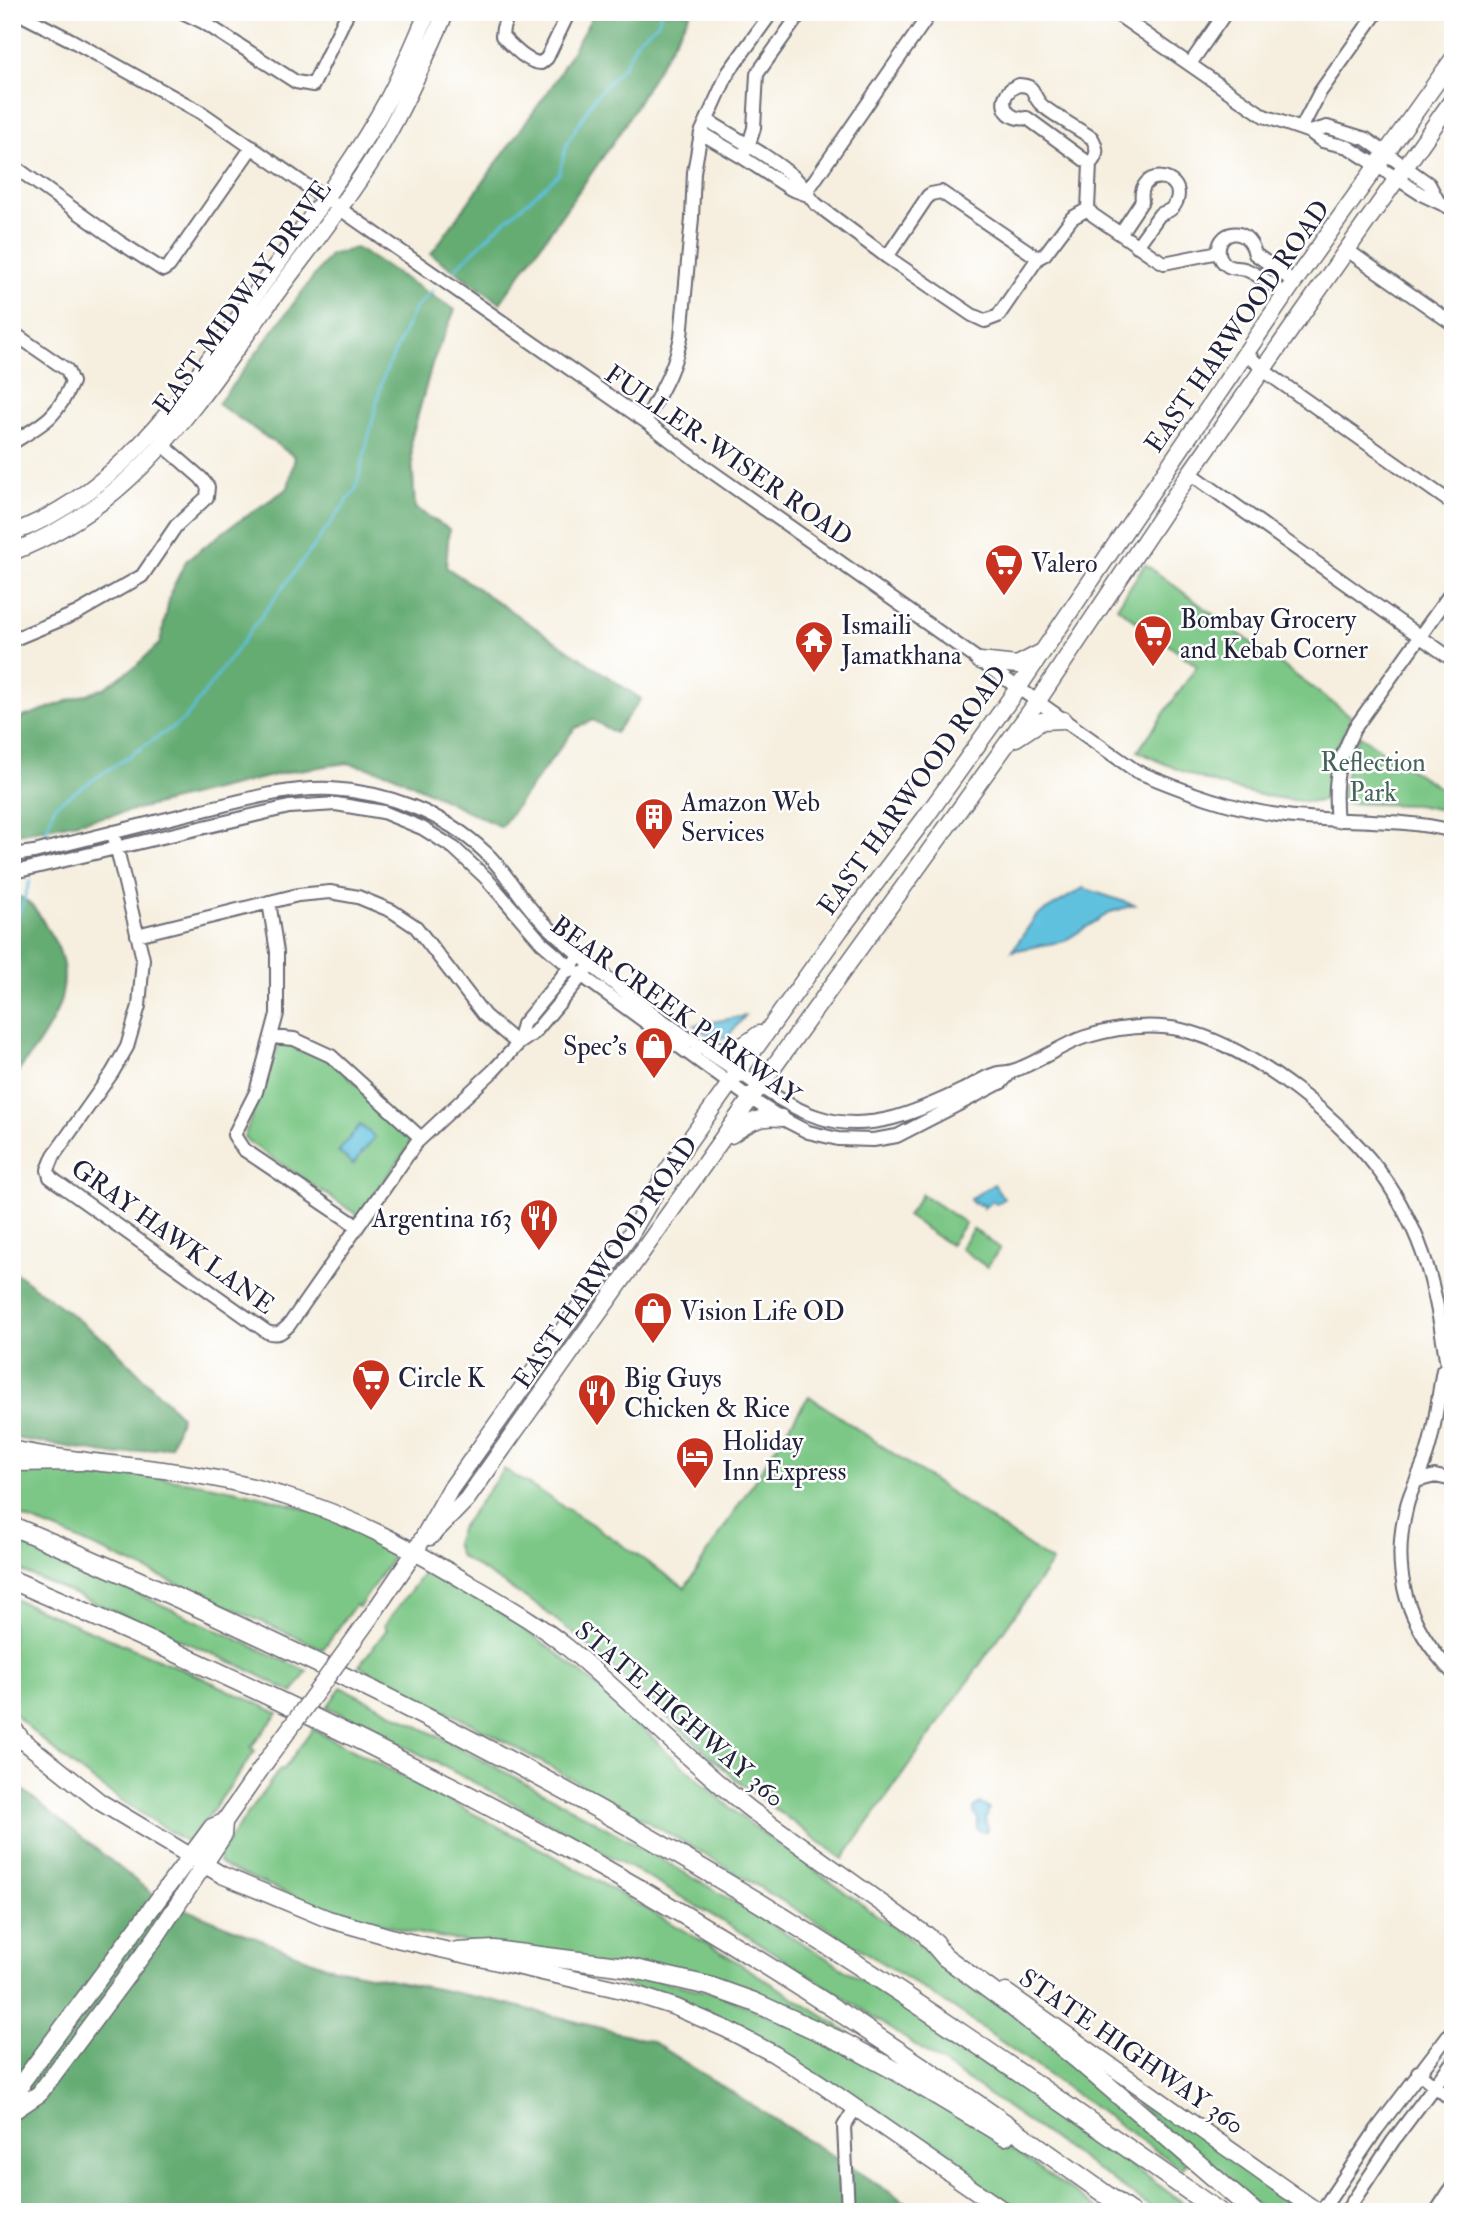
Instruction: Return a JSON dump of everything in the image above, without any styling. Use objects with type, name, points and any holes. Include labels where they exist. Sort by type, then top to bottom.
[{"type":"highway","points":[[12,1462],[24,1464],[82,1461]]},
{"type":"highway","points":[[12,1526],[183,1600],[311,1660],[496,1753],[627,1825],[754,1899],[884,1982],[962,2033],[1219,2212]]},
{"type":"highway","points":[[12,1580],[167,1647],[347,1732],[574,1852],[797,1985],[924,2067],[1130,2212]]},
{"type":"highway","points":[[927,1936],[945,1957],[1077,2059],[1254,2212]]},
{"type":"highway","points":[[457,1952],[494,1950],[626,1967],[709,1986],[754,2002],[834,2038],[1008,2137],[1041,2148]]},
{"type":"main road","name":"EAST MIDWAY DRIVE","points":[[12,533],[34,525],[84,495],[126,460],[186,391],[357,150],[389,98],[428,12]]},
{"type":"main road","name":"EAST MIDWAY DRIVE","points":[[12,552],[30,545],[92,510],[138,472],[181,425],[372,160],[401,110],[446,12]]},
{"type":"main road","name":"EAST HARWOOD ROAD","points":[[14,2110],[39,2094],[156,1937],[223,1836],[224,1822],[415,1552],[450,1490],[629,1237],[668,1170],[1018,688],[1290,288],[1453,59]]},
{"type":"main road","name":"EAST HARWOOD ROAD","points":[[415,1552],[467,1499],[1037,702],[1190,473],[1453,99]]},
{"type":"main road","points":[[980,661],[1017,665],[1042,652]]},
{"type":"main road","points":[[1005,745],[1042,721],[1063,720]]},
{"type":"main road","points":[[925,818],[943,832]]},
{"type":"main road","points":[[700,1046],[720,1052],[744,1046],[760,1033],[789,1001]]},
{"type":"main road","points":[[720,1142],[755,1119],[769,1116],[781,1118]]},
{"type":"main road","points":[[565,1327],[582,1338]]},
{"type":"main road","name":"STATE HIGHWAY 360","points":[[12,1449],[82,1461],[197,1475],[283,1495],[340,1514],[415,1552],[499,1601],[557,1640],[741,1803],[1320,2212]]},
{"type":"main road","points":[[15,1733],[100,1802],[222,1875],[328,1919],[401,1940],[622,1990],[675,2007],[726,2029],[774,2054],[856,2107],[1006,2212]]},
{"type":"main road","name":"EAST HARWOOD ROAD","points":[[14,2110],[22,2082],[212,1826],[224,1822]]},
{"type":"street","name":"FULLER-WISER ROAD","points":[[16,12],[72,40],[202,113],[645,421],[708,469],[1136,771],[1171,786],[1256,811],[1284,816],[1392,823],[1453,831]]},
{"type":"street","points":[[182,12],[205,17],[296,82],[313,85],[348,12]]},
{"type":"street","points":[[509,12],[502,36],[535,63],[541,63],[547,58],[569,12]]},
{"type":"street","points":[[645,421],[668,381],[681,337],[695,172],[704,126],[728,73],[772,12]]},
{"type":"street","points":[[742,157],[749,144],[756,111],[757,74],[801,12]]},
{"type":"street","points":[[805,194],[931,12]]},
{"type":"street","points":[[1114,12],[1264,116],[1305,130],[1327,127],[1366,139],[1382,159],[1401,172],[1429,184],[1438,201],[1453,208]]},
{"type":"street","points":[[1190,64],[1226,12]]},
{"type":"street","points":[[1305,130],[1320,92],[1377,12]]},
{"type":"street","points":[[1090,164],[1027,118],[1010,116],[1004,101],[1009,90],[1019,85],[1030,88],[1038,102],[1092,138],[1097,147],[1096,157],[1090,164],[1088,209],[1093,215],[1164,263],[1219,253]]},
{"type":"street","points":[[704,126],[749,144],[798,181],[805,194],[816,204],[887,257],[985,321],[998,316],[1038,258],[1045,254],[1072,218],[1088,209]]},
{"type":"street","points":[[704,126],[742,157],[791,189],[805,194]]},
{"type":"street","points":[[12,164],[118,241],[163,270],[169,266],[252,147]]},
{"type":"street","points":[[1120,234],[1142,201],[1145,184],[1161,177],[1172,182],[1178,193],[1175,205],[1160,214],[1138,246]]},
{"type":"street","points":[[887,257],[928,197],[941,192],[1038,258]]},
{"type":"street","points":[[1229,235],[1245,236],[1253,244],[1255,254],[1290,288],[1241,267],[1225,264],[1219,253],[1221,243],[1229,235]]},
{"type":"street","points":[[1347,250],[1453,324]]},
{"type":"street","points":[[12,332],[67,370],[72,382],[63,403],[48,421],[12,443]]},
{"type":"street","points":[[1246,352],[1263,370],[1453,504]]},
{"type":"street","points":[[12,640],[78,613],[142,576],[176,526],[207,497],[208,487],[201,478],[163,445]]},
{"type":"street","points":[[1190,473],[1453,660]]},
{"type":"street","points":[[1338,821],[1334,791],[1343,751],[1354,729],[1453,590]]},
{"type":"street","name":"BEAR CREEK PARKWAY","points":[[12,855],[34,852],[256,797],[328,789],[375,794],[411,806],[446,823],[485,852],[537,917],[621,990],[700,1046],[734,1078]]},
{"type":"street","name":"BEAR CREEK PARKWAY","points":[[12,871],[289,807],[336,804],[383,812],[422,828],[454,848],[486,877],[542,943],[570,967],[756,1093],[781,1118],[808,1132],[838,1139],[873,1140],[897,1136],[1002,1082],[1011,1072],[1080,1039],[1110,1030],[1139,1027],[1182,1030],[1228,1047],[1270,1072],[1340,1128],[1387,1182],[1413,1228],[1430,1272],[1453,1403]]},
{"type":"street","points":[[113,832],[137,935],[298,895],[330,892],[358,897],[392,911],[416,927],[484,1015],[518,1044]]},
{"type":"street","points":[[269,902],[277,952],[277,1014],[256,1092],[234,1135],[243,1149],[357,1226],[421,1138],[485,1079],[518,1044],[534,1033],[591,965]]},
{"type":"street","name":"GRAY HAWK LANE","points":[[137,935],[143,959],[139,1006],[127,1047],[112,1073],[54,1155],[48,1170],[50,1177],[267,1332],[275,1335],[289,1325],[357,1226]]},
{"type":"street","points":[[518,1044],[523,1024],[580,955]]},
{"type":"street","points":[[272,1037],[293,1040],[331,1056],[421,1138]]},
{"type":"street","name":"BEAR CREEK PARKWAY","points":[[756,1093],[788,1103],[817,1117],[853,1124],[874,1123],[948,1097],[998,1072],[1011,1072]]},
{"type":"street","name":"BEAR CREEK PARKWAY","points":[[1445,1359],[1429,1449],[1407,1506],[1400,1577],[1408,1608],[1418,1628],[1436,1656],[1453,1673]]},
{"type":"street","points":[[1416,1481],[1435,1476],[1453,1480]]},
{"type":"street","points":[[1320,2212],[1418,2073],[1453,2029]]},
{"type":"street","points":[[1346,2212],[1393,2141],[1453,2061]]},
{"type":"street","points":[[1418,2073],[1453,2101]]},
{"type":"street","points":[[848,2212],[844,2126],[856,2107]]},
{"type":"street","points":[[1436,2212],[1453,2186]]},
{"type":"green space","points":[[595,12],[691,12],[621,131],[500,303],[431,254],[552,86]]},
{"type":"green space","points":[[356,248],[455,310],[433,361],[411,440],[415,508],[449,529],[446,567],[641,699],[615,733],[593,720],[575,728],[501,827],[389,773],[347,763],[292,771],[118,814],[12,835],[12,721],[104,688],[136,666],[160,643],[171,591],[186,561],[288,488],[295,457],[218,404],[330,255]]},
{"type":"green space","points":[[1145,564],[1352,717],[1335,753],[1324,800],[1292,800],[1232,788],[1194,776],[1138,751],[1197,666],[1117,607]]},
{"type":"green space","name":"Reflection Park","points":[[1359,735],[1453,797],[1453,812],[1416,805],[1341,803],[1347,769]]},
{"type":"green space","points":[[12,895],[24,899],[37,911],[58,947],[64,968],[60,1003],[53,1020],[12,1080]]},
{"type":"green space","points":[[284,1043],[330,1058],[410,1137],[410,1145],[359,1216],[244,1137],[278,1046]]},
{"type":"green space","points":[[922,1194],[965,1223],[950,1245],[907,1216]]},
{"type":"green space","points":[[973,1229],[1000,1248],[987,1267],[960,1248]]},
{"type":"green space","points":[[12,1270],[110,1344],[181,1416],[171,1446],[119,1455],[12,1438]]},
{"type":"green space","points":[[809,1396],[1052,1562],[843,1859],[740,1783],[587,1644],[537,1605],[460,1556],[455,1544],[460,1529],[504,1469],[593,1525],[685,1588]]},
{"type":"green space","points":[[12,1467],[144,1476],[232,1490],[323,1515],[397,1551],[359,1607],[355,1605],[323,1649],[63,1533],[12,1513]]},
{"type":"green space","points":[[12,1541],[81,1568],[307,1671],[293,1693],[243,1667],[12,1567]]},
{"type":"green space","points":[[425,1571],[431,1571],[460,1586],[558,1654],[615,1701],[666,1751],[741,1817],[1029,2025],[1187,2163],[1182,2169],[955,2009],[699,1851],[497,1737],[359,1666],[387,1629],[384,1626]]},
{"type":"green space","points":[[12,1598],[196,1675],[278,1713],[251,1747],[255,1751],[191,1841],[181,1839],[93,1780],[51,1748],[12,1711]]},
{"type":"green space","points":[[341,1687],[586,1816],[825,1957],[966,2049],[1196,2212],[1158,2212],[902,2036],[745,1935],[538,1816],[327,1707]]},
{"type":"green space","points":[[313,1729],[552,1855],[728,1956],[850,2033],[847,2038],[744,1992],[411,1932],[323,1908],[227,1868],[219,1862],[220,1852],[280,1769],[283,1770]]},
{"type":"green space","points":[[12,1781],[156,1897],[325,1966],[496,2001],[651,2041],[921,2212],[12,2212]]},
{"type":"green space","points":[[592,1972],[625,1976],[627,1973],[717,1994],[826,2039],[973,2122],[1102,2212],[1020,2212],[889,2121],[759,2038],[718,2017],[664,1996],[591,1975]]},
{"type":"green space","points":[[1099,2063],[1307,2212],[1265,2212],[1095,2067]]},
{"type":"water","points":[[1083,888],[1134,905],[1111,912],[1064,941],[1012,951],[1036,916]]},
{"type":"water","points":[[745,1016],[727,1037],[709,1035],[694,1025]]},
{"type":"water","points":[[360,1125],[375,1137],[353,1164],[338,1152]]},
{"type":"water","points":[[994,1184],[1004,1199],[996,1204],[993,1201],[983,1208],[982,1204],[973,1204],[970,1199]]},
{"type":"water","points":[[980,1803],[989,1809],[986,1818],[988,1830],[983,1832],[977,1829],[978,1820],[974,1813],[974,1808]]},
{"type":"waterway","points":[[455,269],[559,174],[567,143],[595,97],[624,66],[638,39],[658,23],[661,12]]},
{"type":"waterway","points":[[44,837],[55,805],[185,719],[356,489],[383,378],[415,308],[432,291]]},
{"type":"waterway","points":[[12,934],[30,881]]},
{"type":"place","name":"Valero","points":[[1004,597]]},
{"type":"place","name":"Bombay Grocery and Kebab Corner","points":[[1153,668]]},
{"type":"place","name":"Ismaili Jamatkhana","points":[[814,674]]},
{"type":"place","name":"Amazon Web Services","points":[[654,851]]},
{"type":"place","name":"Spec's","points":[[654,1080]]},
{"type":"place","name":"Argentina 163","points":[[539,1252]]},
{"type":"place","name":"Vision Life OD","points":[[653,1345]]},
{"type":"place","name":"Circle K","points":[[371,1412]]},
{"type":"place","name":"Big Guys Chicken & Rice","points":[[597,1427]]},
{"type":"place","name":"Holiday Inn Express","points":[[695,1490]]}]
